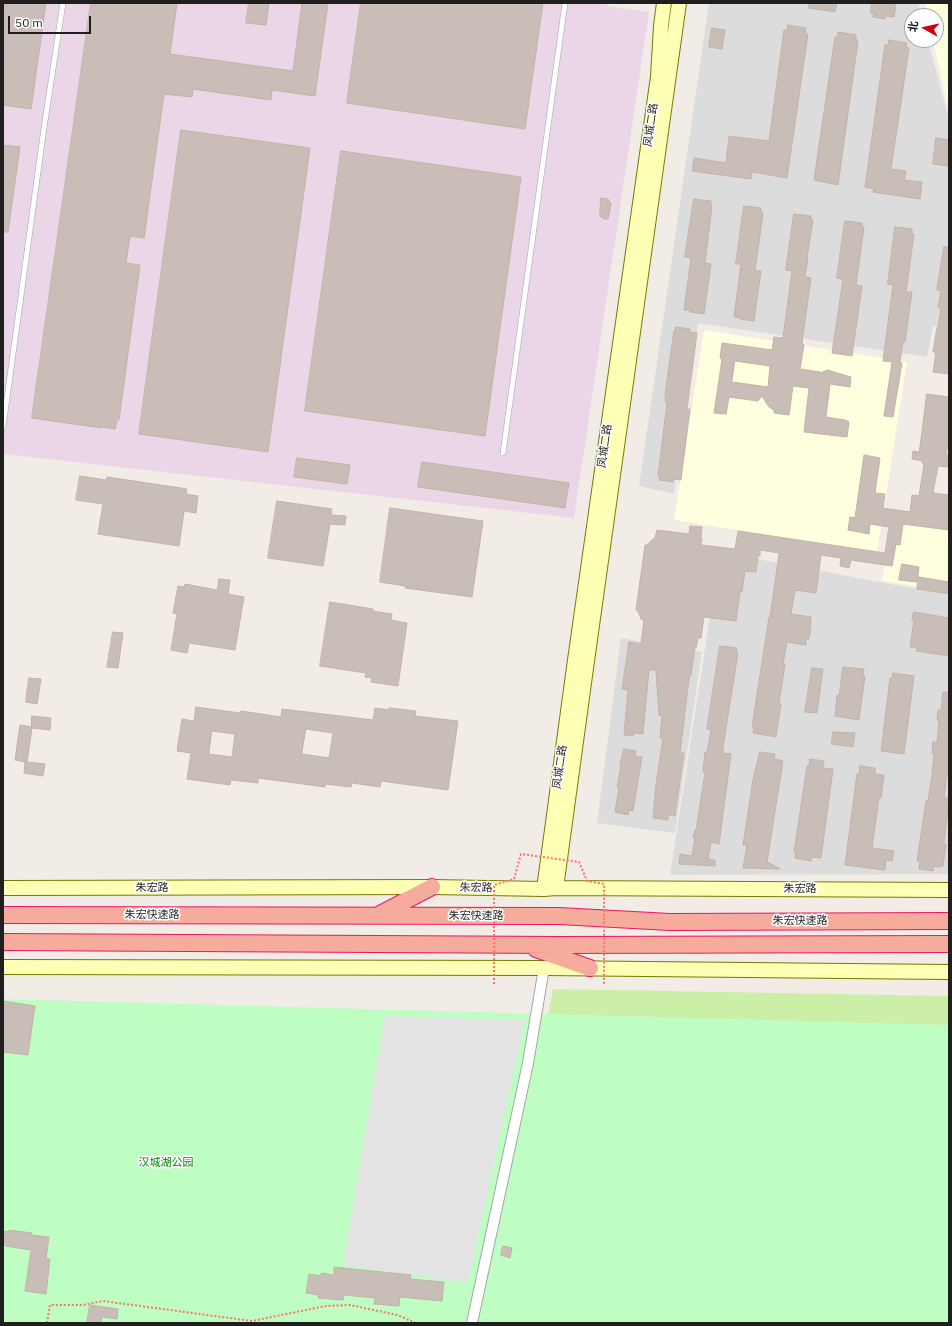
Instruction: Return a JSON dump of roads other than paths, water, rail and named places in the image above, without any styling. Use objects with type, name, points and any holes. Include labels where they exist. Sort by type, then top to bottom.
[{"type":"highway","points":[[378,915],[432,887]]},
{"type":"highway","name":"朱宏快速路","points":[[3,915],[559,916],[670,922],[949,921]]},
{"type":"highway","name":"朱宏快速路","points":[[3,942],[949,944]]},
{"type":"highway","points":[[523,944],[590,968]]},
{"type":"main road","name":"凤城二路","points":[[550,889],[574,660],[658,77],[664,3]]},
{"type":"main road","name":"凤城二路","points":[[550,889],[587,661],[679,3]]},
{"type":"main road","name":"朱宏路","points":[[3,888],[432,887],[550,889],[949,890]]},
{"type":"main road","points":[[3,967],[590,968],[949,972]]},
{"type":"street","points":[[472,1323],[528,1063],[544,968]]},
{"type":"lane","points":[[3,427],[44,128],[63,3]]},
{"type":"lane","points":[[503,453],[565,3]]},
{"type":"park label","name":"汉城湖公园","points":[[166,1163]]}]
